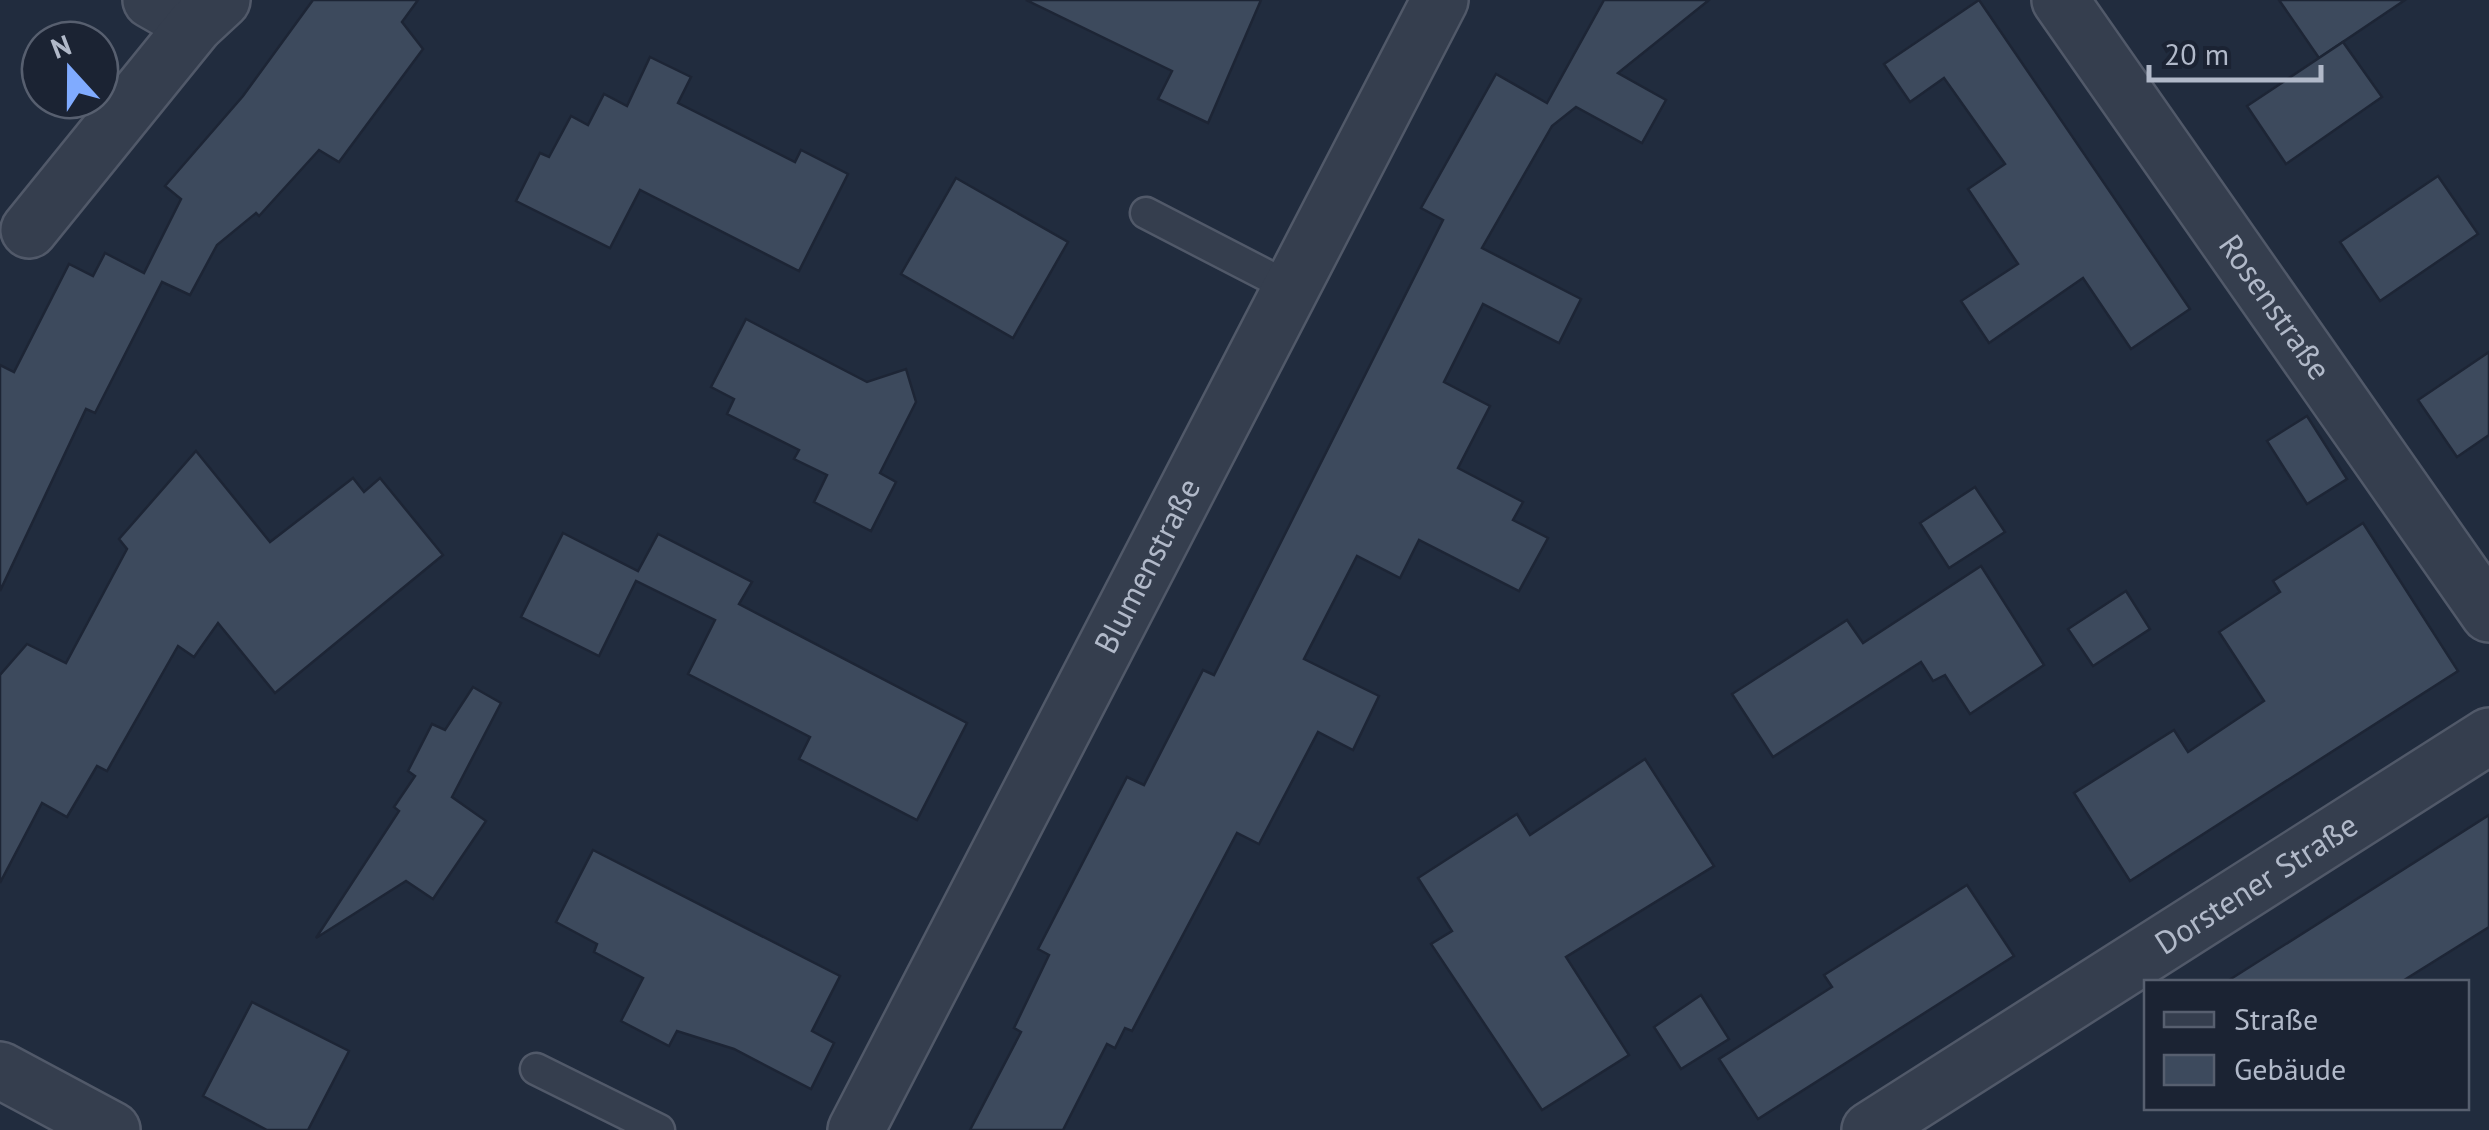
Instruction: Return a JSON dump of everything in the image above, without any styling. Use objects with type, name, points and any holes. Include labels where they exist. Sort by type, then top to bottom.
[{"type":"street","name":"Blumenstraße","points":[[856,1130],[1440,0]]},
{"type":"street","name":"Rosenstraße","points":[[2060,0],[2489,614]]},
{"type":"street","points":[[29,230],[190,8]]},
{"type":"street","name":"Dorstener Straße","points":[[1870,1130],[2489,736]]},
{"type":"street","points":[[0,1070],[112,1130]]},
{"type":"lane","points":[[1146,213],[1291,288]]},
{"type":"lane","points":[[536,1069],[659,1130]]},
{"type":"building","points":[[313,0],[418,0],[402,22],[423,49],[339,162],[319,150],[259,216],[256,213],[217,245],[190,295],[162,282],[95,413],[86,409],[0,591],[0,365],[14,372],[69,264],[93,276],[105,253],[144,273],[181,199],[165,186],[243,96]]},
{"type":"building","points":[[1026,0],[1261,0],[1208,123],[1158,99],[1172,71]]},
{"type":"building","points":[[1604,0],[1709,0],[1618,73],[1666,100],[1642,143],[1576,107],[1552,126],[1482,248],[1581,299],[1559,343],[1483,304],[1444,382],[1490,406],[1458,468],[1523,502],[1513,520],[1548,538],[1519,591],[1419,540],[1400,578],[1357,556],[1304,659],[1379,696],[1353,750],[1318,732],[1259,844],[1237,833],[1132,1031],[1125,1028],[1115,1048],[1107,1044],[1063,1130],[970,1130],[1021,1032],[1014,1028],[1049,955],[1038,949],[1127,777],[1144,785],[1203,670],[1214,675],[1443,220],[1421,208],[1496,74],[1547,103]]},
{"type":"building","points":[[1979,0],[2190,309],[2131,349],[2083,278],[1989,343],[1961,301],[2018,264],[1968,189],[2005,164],[1944,78],[1910,102],[1884,64]]},
{"type":"building","points":[[2279,0],[2405,0],[2319,58]]},
{"type":"building","points":[[2343,42],[2382,97],[2286,164],[2247,106]]},
{"type":"building","points":[[650,57],[691,77],[678,103],[795,162],[801,150],[848,174],[799,271],[640,190],[610,248],[516,201],[540,153],[549,157],[571,116],[588,125],[604,94],[627,106]]},
{"type":"building","points":[[2438,176],[2478,234],[2380,301],[2340,242]]},
{"type":"building","points":[[956,178],[1068,242],[1013,338],[901,274]]},
{"type":"building","points":[[746,319],[867,382],[906,369],[916,402],[880,473],[896,482],[871,531],[814,502],[827,475],[794,459],[799,450],[727,414],[734,399],[711,387]]},
{"type":"building","points":[[2489,352],[2489,435],[2457,457],[2418,400]]},
{"type":"building","points":[[2307,416],[2347,479],[2307,504],[2267,441]]},
{"type":"building","points":[[196,451],[270,542],[353,478],[364,492],[380,478],[443,555],[275,693],[218,623],[194,657],[178,646],[107,771],[97,766],[67,817],[42,803],[0,883],[0,675],[27,644],[66,663],[127,549],[119,539]]},
{"type":"building","points":[[1975,487],[2005,532],[1949,568],[1920,523]]},
{"type":"building","points":[[2363,523],[2458,671],[2130,881],[2074,793],[2174,730],[2188,752],[2264,701],[2219,632],[2280,592],[2273,581]]},
{"type":"building","points":[[563,533],[638,571],[658,534],[752,582],[739,604],[967,723],[917,820],[799,759],[810,737],[688,674],[715,620],[636,581],[599,656],[521,617]]},
{"type":"building","points":[[1981,566],[2044,665],[1970,714],[1945,675],[1933,681],[1921,662],[1773,757],[1732,694],[1847,620],[1863,643]]},
{"type":"building","points":[[2126,591],[2150,629],[2093,666],[2068,629]]},
{"type":"building","points":[[473,687],[501,703],[452,797],[486,821],[433,899],[406,881],[316,938],[399,811],[394,807],[415,776],[408,771],[432,724],[445,730]]},
{"type":"building","points":[[1645,759],[1714,866],[1566,957],[1629,1055],[1542,1110],[1431,944],[1452,931],[1418,878],[1517,814],[1530,835]]},
{"type":"building","points":[[2489,815],[2489,927],[2404,980],[2229,980]]},
{"type":"building","points":[[593,850],[840,976],[812,1031],[834,1043],[811,1089],[734,1049],[677,1031],[669,1046],[621,1021],[643,978],[594,952],[597,944],[556,922]]},
{"type":"building","points":[[1967,885],[2014,956],[1758,1119],[1719,1059],[1832,987],[1824,975]]},
{"type":"building","points":[[1701,995],[1729,1039],[1681,1069],[1654,1027]]},
{"type":"building","points":[[252,1002],[349,1051],[308,1130],[267,1130],[203,1096]]}]
